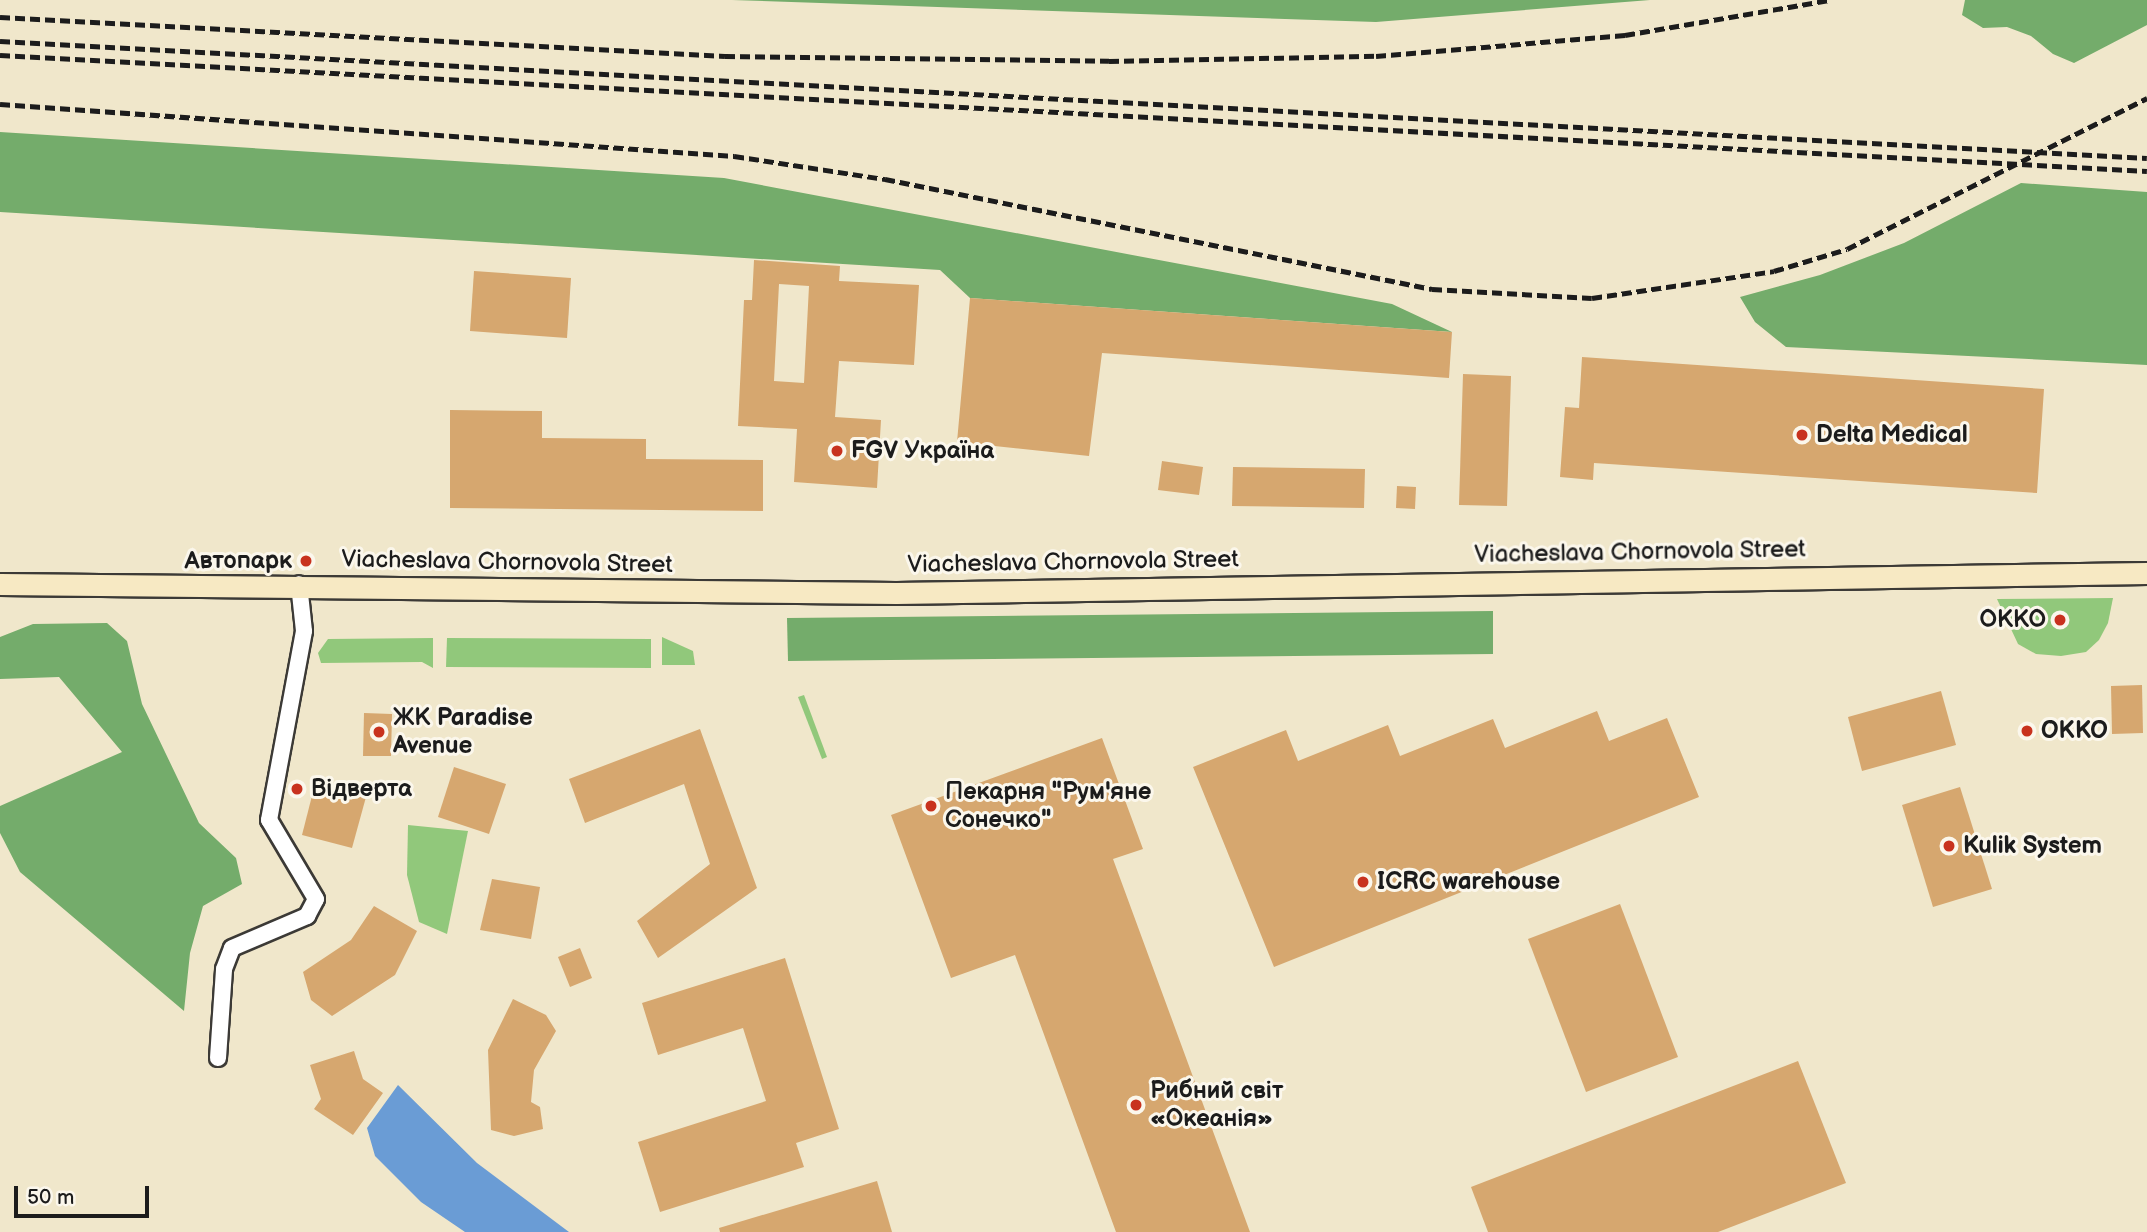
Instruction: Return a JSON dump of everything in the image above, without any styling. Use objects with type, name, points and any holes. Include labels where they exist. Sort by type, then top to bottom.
[{"type":"main road","name":"Viacheslava Chornovola Street","points":[[0,584],[299,584],[896,593],[2147,573]]},
{"type":"street","points":[[218,1058],[224,969],[232,948],[307,916],[316,899],[269,820],[304,615],[299,584]]},
{"type":"green space","points":[[732,0],[1650,0],[1376,22]]},
{"type":"green space","points":[[1965,0],[2147,0],[2147,25],[2074,63],[2053,54],[2031,36],[2007,27],[1983,28],[1962,15]]},
{"type":"green space","points":[[0,132],[724,178],[1392,304],[1452,332],[970,298],[940,270],[0,212]]},
{"type":"green space","points":[[2021,183],[2147,192],[2147,365],[1786,347],[1755,322],[1740,297],[1820,275],[1904,243]]},
{"type":"green space","points":[[2113,598],[2108,623],[2099,640],[2086,652],[2061,656],[2036,654],[2018,644],[1997,599]]},
{"type":"green space","points":[[1493,611],[1493,654],[788,661],[787,618]]},
{"type":"green space","points":[[107,623],[127,641],[142,704],[199,823],[236,858],[242,884],[203,906],[190,953],[184,1011],[20,872],[0,833],[0,806],[122,752],[59,677],[0,679],[0,637],[33,624]]},
{"type":"green space","points":[[662,637],[693,651],[695,665],[662,665]]},
{"type":"green space","points":[[433,638],[433,668],[422,662],[321,663],[318,653],[328,639]]},
{"type":"green space","points":[[447,638],[651,639],[651,668],[446,667]]},
{"type":"green space","points":[[804,695],[827,757],[822,759],[798,697]]},
{"type":"green space","points":[[408,825],[468,831],[447,934],[419,922],[407,875]]},
{"type":"water","points":[[398,1085],[477,1163],[569,1232],[465,1232],[421,1202],[375,1156],[367,1128]]},
{"type":"building","points":[[754,260],[840,266],[839,281],[919,285],[914,365],[839,361],[835,417],[881,420],[877,488],[794,482],[797,429],[738,426],[744,300],[752,300]],"holes":[[[779,284],[809,286],[804,383],[774,381]]]},
{"type":"building","points":[[474,271],[571,278],[567,338],[470,331]]},
{"type":"building","points":[[970,298],[1452,332],[1449,378],[1102,353],[1089,456],[957,442]]},
{"type":"building","name":"Delta Medical","points":[[1582,357],[2044,389],[2037,493],[1594,463],[1593,480],[1560,477],[1565,407],[1579,408]]},
{"type":"building","points":[[1463,374],[1511,376],[1507,506],[1459,505]]},
{"type":"building","points":[[450,410],[542,411],[542,438],[646,439],[646,459],[763,460],[763,511],[450,508]]},
{"type":"building","points":[[1162,461],[1203,467],[1199,495],[1158,490]]},
{"type":"building","points":[[1233,467],[1365,469],[1364,508],[1232,506]]},
{"type":"building","points":[[1397,486],[1416,487],[1415,509],[1396,508]]},
{"type":"building","points":[[2142,685],[2143,733],[2112,734],[2111,686]]},
{"type":"building","points":[[1941,691],[1956,745],[1862,771],[1848,717]]},
{"type":"building","name":"ICRC warehouse","points":[[1597,711],[1609,741],[1667,718],[1699,797],[1274,967],[1193,767],[1286,730],[1298,761],[1388,725],[1400,756],[1493,719],[1505,748]]},
{"type":"building","points":[[364,713],[392,714],[391,756],[363,756]]},
{"type":"building","points":[[700,729],[757,888],[658,958],[637,921],[710,864],[684,784],[585,823],[569,779]]},
{"type":"building","name":"Рибний світ «Океанія»","points":[[1102,738],[1143,849],[1113,859],[1250,1232],[1116,1232],[1015,955],[951,978],[891,815]]},
{"type":"building","points":[[454,767],[506,784],[489,834],[438,817]]},
{"type":"building","points":[[315,784],[366,797],[352,848],[302,835]]},
{"type":"building","points":[[1960,787],[1992,889],[1933,907],[1902,805]]},
{"type":"building","points":[[492,879],[540,887],[531,939],[480,930]]},
{"type":"building","points":[[1620,904],[1678,1057],[1586,1092],[1528,939]]},
{"type":"building","points":[[374,906],[417,931],[395,975],[332,1016],[311,1000],[303,972],[351,940]]},
{"type":"building","points":[[580,948],[592,978],[570,987],[558,957]]},
{"type":"building","points":[[785,958],[839,1129],[796,1143],[804,1167],[660,1212],[638,1142],[766,1101],[743,1028],[658,1055],[642,1003]]},
{"type":"building","points":[[513,999],[546,1015],[556,1031],[534,1070],[531,1102],[540,1107],[543,1129],[514,1136],[491,1130],[488,1050]]},
{"type":"building","points":[[354,1051],[363,1079],[383,1093],[353,1135],[314,1109],[321,1099],[310,1065]]},
{"type":"building","points":[[1798,1061],[1846,1183],[1718,1232],[1488,1232],[1471,1187]]},
{"type":"building","points":[[877,1181],[892,1232],[720,1232],[719,1228]]},
{"type":"railway","points":[[0,17],[725,56],[1109,61],[1376,56],[1625,35],[1829,0]]},
{"type":"railway","points":[[0,41],[2147,158]]},
{"type":"railway","points":[[0,55],[2147,171]]},
{"type":"railway","points":[[0,104],[734,156],[885,179],[1432,289],[1592,298],[1774,271],[1847,249],[2147,98]]},
{"type":"place","name":"Delta Medical","points":[[1802,435]]},
{"type":"place","name":"FGV Україна","points":[[837,451]]},
{"type":"place","name":"Автопарк","points":[[306,561]]},
{"type":"place","name":"ОККО","points":[[2060,620]]},
{"type":"place","name":"OKKO","points":[[2027,731]]},
{"type":"place","name":"ЖК Paradise Avenue","points":[[379,732]]},
{"type":"place","name":"Відверта","points":[[297,789]]},
{"type":"place","name":"Пекарня \"Рум'яне Сонечко\"","points":[[931,806]]},
{"type":"place","name":"Kulik System","points":[[1949,846]]},
{"type":"place","name":"ICRC warehouse","points":[[1363,882]]},
{"type":"place","name":"Рибний світ «Океанія»","points":[[1136,1105]]}]
